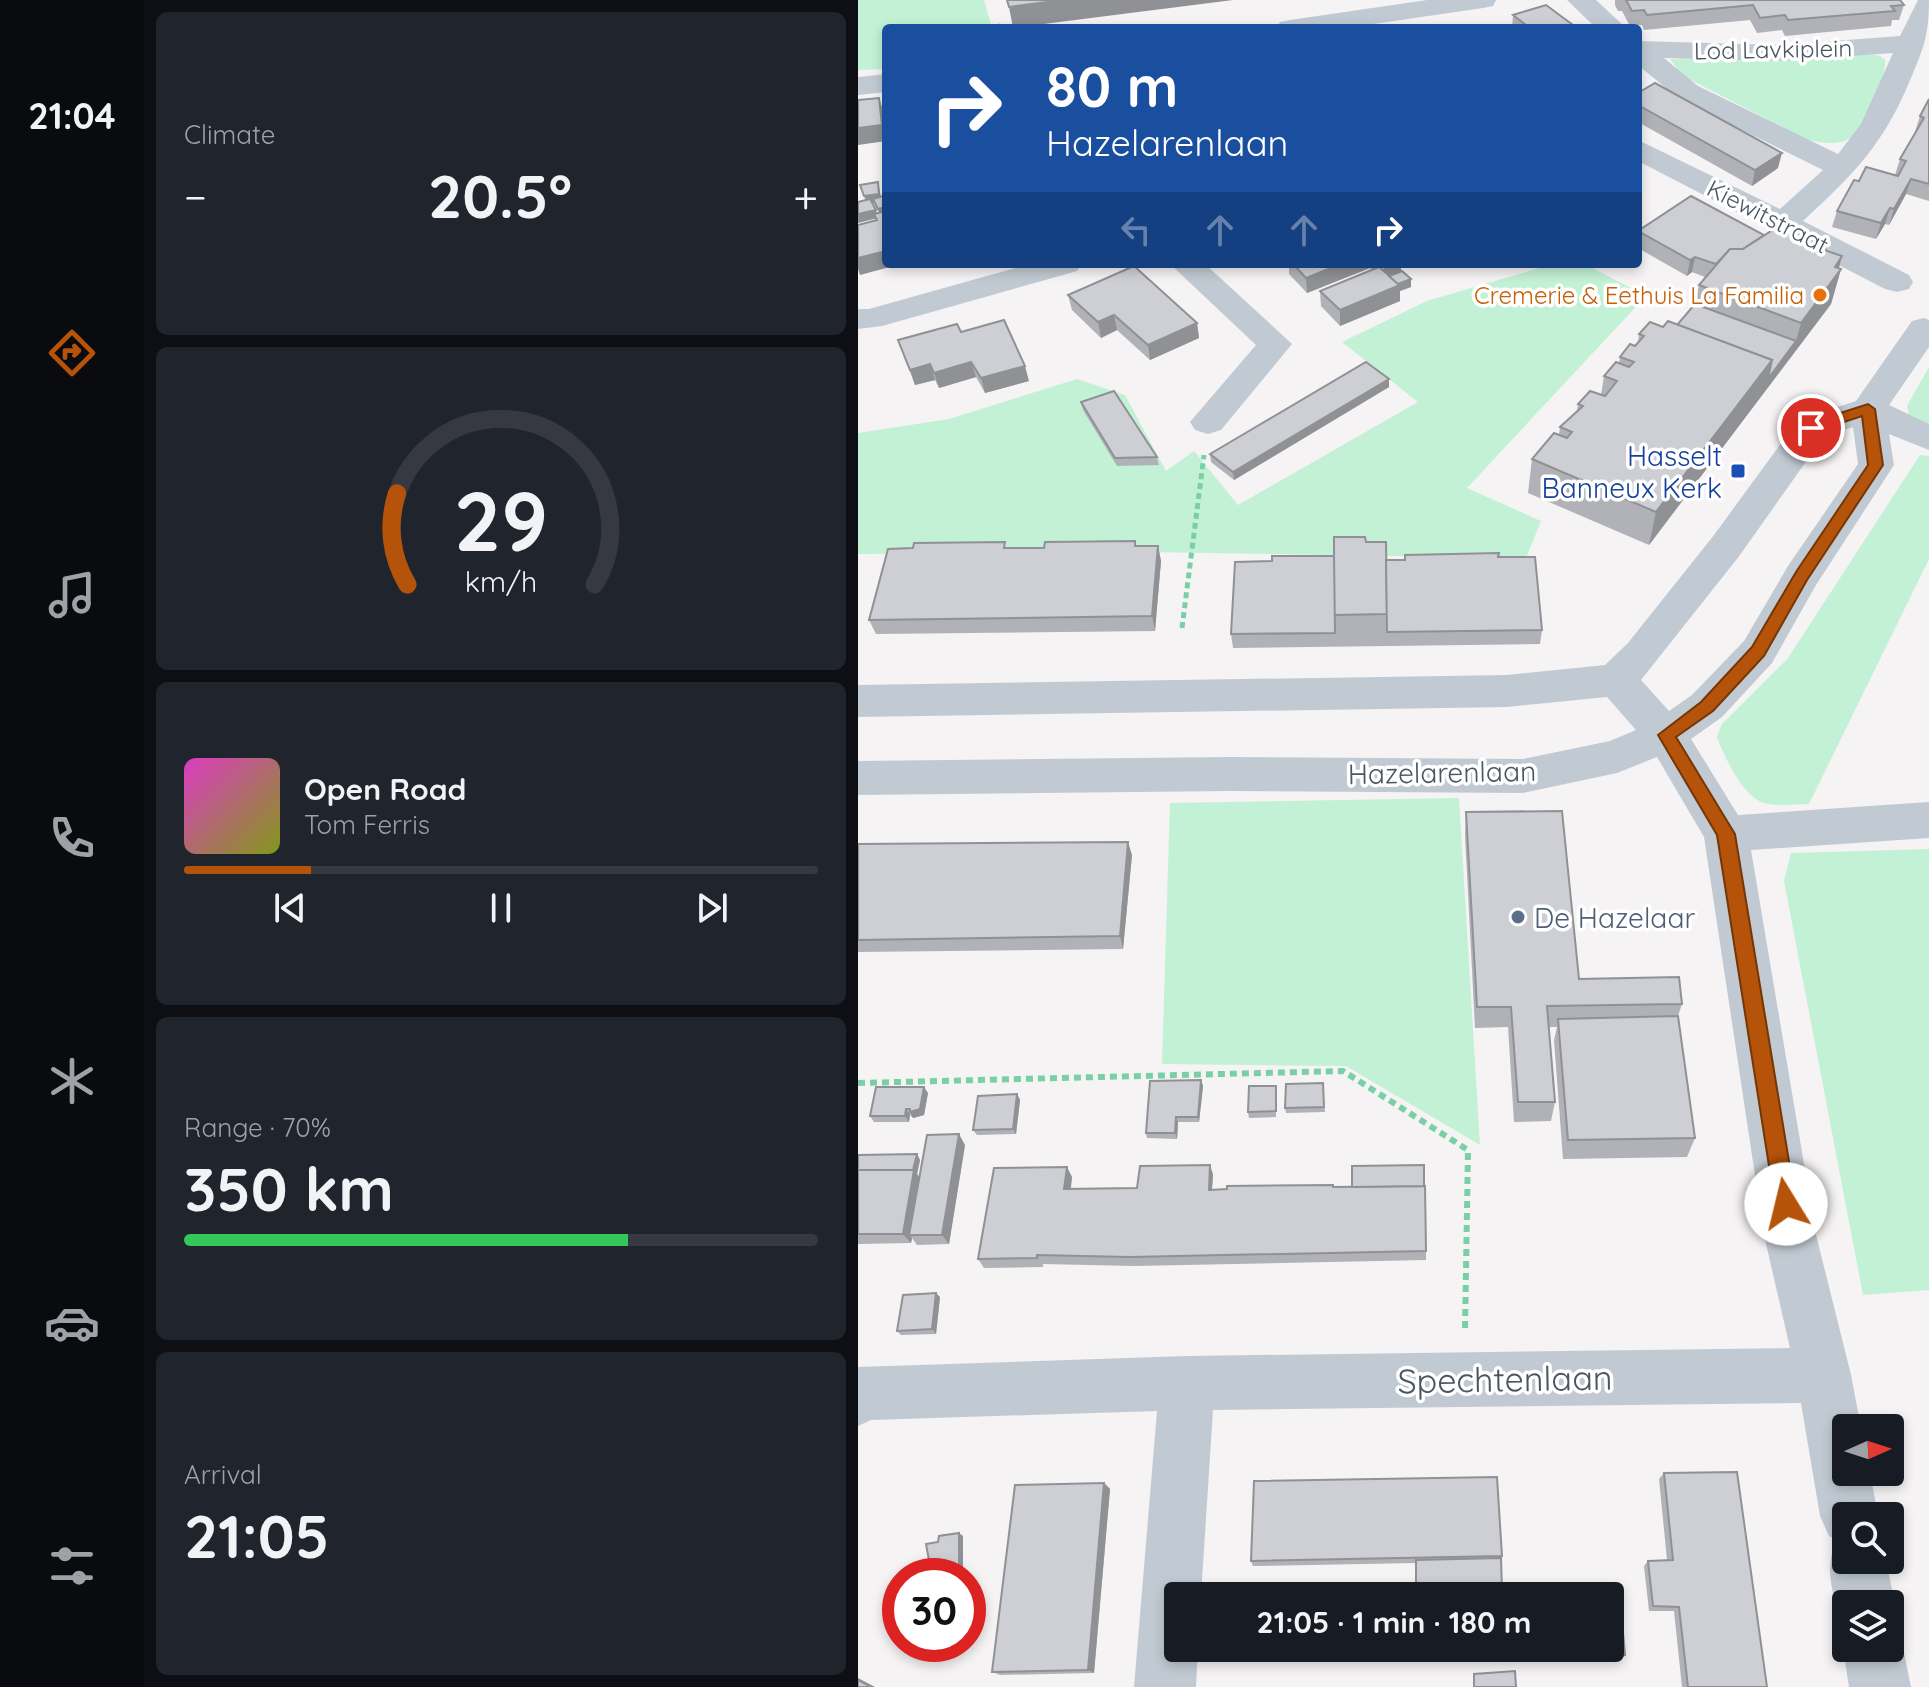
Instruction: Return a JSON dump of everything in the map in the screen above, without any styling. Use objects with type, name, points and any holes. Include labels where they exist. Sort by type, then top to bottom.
[{"type":"street","points":[[1329,24],[1454,11],[1483,0]]},
{"type":"street","points":[[1580,0],[1607,24]]},
{"type":"street","points":[[1782,224],[1841,167],[1875,127],[1908,44],[1929,4]]},
{"type":"street","name":"Lod Lavkiplein","points":[[1642,50],[1780,53],[1908,44]]},
{"type":"street","name":"Lod Lavkiplein","points":[[1642,53],[1688,92],[1841,167]]},
{"type":"street","points":[[858,86],[882,83]]},
{"type":"street","name":"Kiewitstraat","points":[[1642,151],[1897,282]]},
{"type":"street","points":[[858,319],[899,311],[1052,268]]},
{"type":"street","points":[[1190,268],[1275,344],[1208,422]]},
{"type":"street","points":[[858,701],[1507,691],[1616,680],[1642,654],[1727,545],[1811,428],[1868,409],[1926,330],[1910,324],[1892,307],[1889,298],[1897,282],[1916,274],[1929,273]]},
{"type":"street","points":[[1868,409],[1929,438]]},
{"type":"street","name":"Hazelarenlaan","points":[[858,778],[1230,774],[1523,776],[1617,756],[1666,735],[1707,706],[1758,652],[1802,576],[1876,465],[1868,409]]},
{"type":"street","points":[[1616,680],[1666,735],[1726,834],[1790,1235],[1824,1375],[1847,1502]]},
{"type":"street","points":[[1726,834],[1929,820]]},
{"type":"street","name":"Spechtenlaan","points":[[858,1398],[862,1393],[1187,1383],[1824,1375]]},
{"type":"street","points":[[1165,1687],[1187,1383]]},
{"type":"street","points":[[1876,1662],[1880,1687]]},
{"type":"path","points":[[1182,628],[1208,422]]},
{"type":"path","points":[[858,1083],[1343,1071],[1468,1150],[1464,1379]]},
{"type":"green space","points":[[858,0],[984,0],[991,24],[882,24],[882,69],[858,70]]},
{"type":"green space","points":[[1863,53],[1885,60],[1880,87],[1857,132],[1851,138],[1834,143],[1808,140],[1683,76],[1670,59]]},
{"type":"green space","points":[[1539,268],[1593,268],[1646,296],[1467,488],[1541,521],[1526,558],[1144,552],[858,554],[858,433],[949,419],[1077,379],[1125,395],[1166,471],[1194,451],[1238,505],[1418,402],[1342,342],[1427,301]]},
{"type":"green space","points":[[1929,367],[1929,424],[1909,416],[1907,406]]},
{"type":"green space","points":[[1920,455],[1929,456],[1929,559],[1809,804],[1764,803],[1749,793],[1729,765],[1717,737],[1722,724],[1788,658]]},
{"type":"green space","points":[[1459,798],[1480,1145],[1346,1066],[1162,1064],[1170,803]]},
{"type":"green space","points":[[1929,849],[1929,1290],[1863,1295],[1784,881],[1791,853]]},
{"type":"building","points":[[1007,0],[1062,0],[1009,7]]},
{"type":"building","points":[[1626,0],[1900,0],[1904,5],[1891,6],[1895,11],[1788,20],[1785,15],[1760,18],[1753,5],[1647,15],[1644,10],[1632,11]]},
{"type":"building","points":[[1546,5],[1572,24],[1525,24],[1513,15]]},
{"type":"building","points":[[1655,83],[1782,153],[1755,170],[1642,107],[1642,91]]},
{"type":"building","points":[[879,98],[882,125],[858,128],[858,100]]},
{"type":"building","points":[[1929,99],[1929,184],[1911,179],[1894,209],[1890,208],[1881,223],[1837,211],[1854,180],[1859,181],[1866,167],[1898,176],[1906,161],[1900,159],[1924,118],[1920,116]]},
{"type":"building","points":[[878,182],[879,194],[864,196],[860,185]]},
{"type":"building","points":[[882,196],[882,208],[878,209],[873,199]]},
{"type":"building","points":[[1691,196],[1764,235],[1743,249],[1730,249],[1716,264],[1695,257],[1690,260],[1642,233],[1642,228]]},
{"type":"building","points":[[870,199],[876,210],[858,214],[858,202]]},
{"type":"building","points":[[882,212],[882,252],[858,258],[858,225],[877,220],[874,214]]},
{"type":"building","points":[[1782,224],[1826,247],[1824,250],[1842,256],[1835,267],[1841,269],[1801,323],[1699,285],[1730,249],[1743,249]]},
{"type":"building","points":[[1129,268],[1136,268],[1197,323],[1148,345],[1114,315],[1098,322],[1068,295]]},
{"type":"building","points":[[1297,268],[1331,268],[1306,278]]},
{"type":"building","points":[[1377,268],[1400,285],[1340,310],[1320,291]]},
{"type":"building","points":[[1402,271],[1411,279],[1398,284],[1389,276]]},
{"type":"building","points":[[1695,304],[1796,341],[1768,379],[1772,360],[1677,325]]},
{"type":"building","points":[[1004,320],[1025,366],[981,378],[971,362],[934,373],[930,364],[910,370],[898,340],[957,324],[961,332]]},
{"type":"building","points":[[1668,321],[1772,360],[1656,512],[1532,459],[1554,433],[1567,438],[1572,432],[1560,427],[1583,406],[1578,404],[1590,391],[1605,396],[1617,381],[1604,376],[1616,362],[1629,367],[1634,362],[1620,357],[1630,344],[1635,346],[1644,336],[1639,334],[1650,322],[1663,327]]},
{"type":"building","points":[[1366,362],[1389,379],[1233,472],[1210,454]]},
{"type":"building","points":[[1114,391],[1157,457],[1115,458],[1081,402]]},
{"type":"building","points":[[1334,537],[1365,537],[1366,542],[1386,542],[1387,614],[1334,615]]},
{"type":"building","points":[[1135,541],[1135,546],[1158,546],[1152,616],[869,620],[888,549],[913,548],[914,543],[1005,542],[1004,548],[1044,548],[1045,542]]},
{"type":"building","points":[[1499,553],[1498,557],[1535,557],[1542,630],[1387,632],[1386,560],[1405,560],[1405,555]]},
{"type":"building","points":[[1272,556],[1334,556],[1335,633],[1231,634],[1235,562],[1272,561]]},
{"type":"building","name":"De Hazelaar","points":[[1562,811],[1579,979],[1679,977],[1682,1004],[1547,1006],[1555,1102],[1518,1102],[1511,1007],[1477,1007],[1466,812]]},
{"type":"building","points":[[1128,842],[1120,936],[858,940],[858,844]]},
{"type":"building","points":[[1678,1016],[1695,1138],[1568,1140],[1558,1019]]},
{"type":"building","points":[[1201,1080],[1198,1117],[1176,1117],[1175,1133],[1146,1133],[1150,1081]]},
{"type":"building","points":[[1323,1083],[1324,1107],[1285,1108],[1286,1084]]},
{"type":"building","points":[[1249,1086],[1276,1086],[1276,1111],[1248,1112]]},
{"type":"building","points":[[876,1087],[924,1087],[920,1109],[910,1112],[906,1109],[905,1116],[870,1116]]},
{"type":"building","points":[[1017,1094],[1013,1129],[973,1130],[978,1096]]},
{"type":"building","points":[[959,1134],[942,1235],[909,1235],[927,1135]]},
{"type":"building","points":[[917,1154],[913,1170],[858,1170],[858,1155]]},
{"type":"building","points":[[1210,1165],[1209,1190],[1227,1189],[1227,1186],[1425,1186],[1426,1251],[1130,1257],[1037,1255],[1037,1258],[978,1259],[994,1168],[1067,1167],[1064,1189],[1137,1188],[1140,1166]]},
{"type":"building","points":[[1424,1165],[1424,1186],[1352,1187],[1352,1166]]},
{"type":"building","points":[[858,1170],[914,1170],[903,1234],[858,1234]]},
{"type":"building","points":[[936,1293],[932,1329],[897,1331],[903,1295]]},
{"type":"building","points":[[1737,1472],[1767,1687],[1688,1687],[1679,1607],[1653,1606],[1648,1561],[1673,1560],[1664,1473]]},
{"type":"building","points":[[1497,1477],[1502,1556],[1251,1561],[1254,1481]]},
{"type":"building","points":[[1104,1483],[1088,1670],[992,1672],[1015,1485]]},
{"type":"building","points":[[959,1533],[959,1558],[929,1558],[926,1544],[938,1542],[939,1536]]},
{"type":"building","points":[[1501,1558],[1502,1582],[1416,1582],[1416,1560]]},
{"type":"building","points":[[1515,1671],[1516,1687],[1474,1687],[1474,1674]]},
{"type":"building","points":[[858,1680],[871,1687],[858,1687]]},
{"type":"place","name":"Cremerie & Eethuis La Familia","points":[[1820,295]]},
{"type":"place","name":"Hasselt Banneux Kerk","points":[[1738,471]]},
{"type":"place","name":"De Hazelaar","points":[[1518,917]]},
{"type":"route","points":[[1786,1204],[1726,834],[1666,735],[1707,706],[1758,652],[1802,576],[1876,465],[1868,409],[1811,428]]}]
